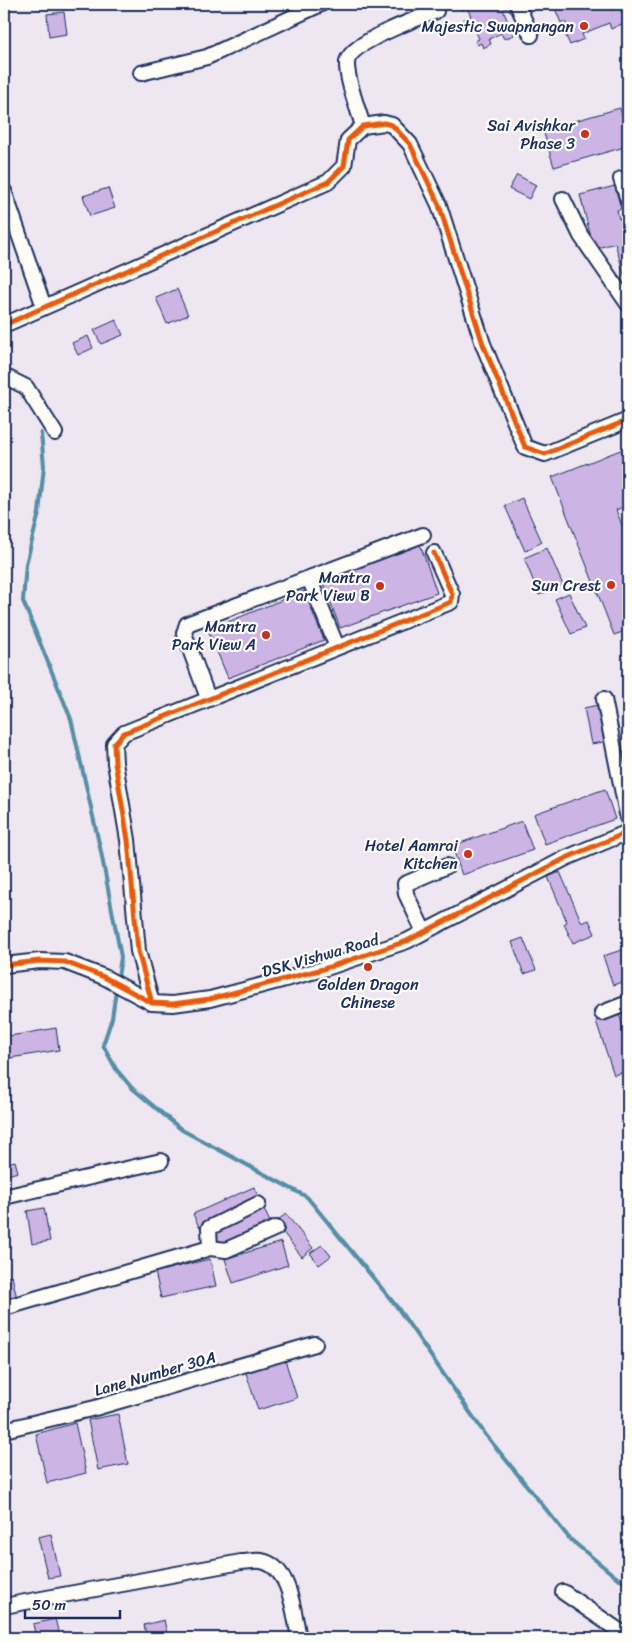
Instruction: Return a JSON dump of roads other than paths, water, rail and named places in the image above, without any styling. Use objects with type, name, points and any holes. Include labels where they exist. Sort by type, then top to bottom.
[{"type":"street","points":[[141,73],[208,57],[321,4]]},
{"type":"street","points":[[518,4],[531,35]]},
{"type":"street","points":[[363,126],[348,71],[347,60],[353,50],[366,42],[436,11]]},
{"type":"street","points":[[4,325],[328,182],[344,166],[348,140],[363,126],[384,123],[400,132],[410,144],[429,181],[439,205],[483,344],[525,446],[545,454],[628,420]]},
{"type":"street","points":[[621,179],[628,200]]},
{"type":"street","points":[[4,191],[44,307]]},
{"type":"street","points":[[563,198],[581,236],[628,304]]},
{"type":"street","points":[[4,376],[26,387],[55,433]]},
{"type":"street","points":[[208,698],[184,633],[185,626],[423,535]]},
{"type":"street","points":[[152,1003],[138,951],[128,840],[114,744],[124,733],[451,602],[452,594],[434,553]]},
{"type":"street","points":[[309,578],[338,647]]},
{"type":"street","points":[[604,698],[628,819]]},
{"type":"street","name":"DSK Vishwa Road","points":[[4,965],[40,961],[65,962],[104,977],[152,1003],[173,1004],[210,999],[360,957],[407,941],[566,858],[628,832]]},
{"type":"street","points":[[424,932],[406,894],[405,884],[447,866]]},
{"type":"street","points":[[602,1013],[628,1003]]},
{"type":"street","points":[[4,1197],[161,1161]]},
{"type":"street","points":[[210,1248],[209,1228],[258,1204]]},
{"type":"street","points":[[4,1308],[210,1248],[226,1250],[276,1228]]},
{"type":"street","name":"Lane Number 30A","points":[[4,1430],[95,1408],[315,1344]]},
{"type":"street","points":[[4,1606],[241,1562],[261,1561],[274,1566],[283,1577],[299,1638]]},
{"type":"street","points":[[563,1592],[628,1637]]},
{"type":"waterway","points":[[41,433],[44,466],[39,513],[26,564],[23,601],[71,719],[101,852],[121,957],[112,1018],[103,1045],[116,1069],[132,1088],[182,1130],[307,1197],[397,1307],[485,1434],[570,1539],[616,1577],[628,1584]]},
{"type":"place","name":"Majestic Swapnangan","points":[[584,26]]},
{"type":"place","name":"Sai Avishkar Phase 3","points":[[585,134]]},
{"type":"place","name":"Sun Crest","points":[[611,585]]},
{"type":"place","name":"Mantra Park View B","points":[[380,586]]},
{"type":"place","name":"Mantra Park View A","points":[[266,635]]},
{"type":"place","name":"Hotel Aamrai Kitchen","points":[[468,854]]},
{"type":"place","name":"Golden Dragon Chinese","points":[[368,967]]}]
